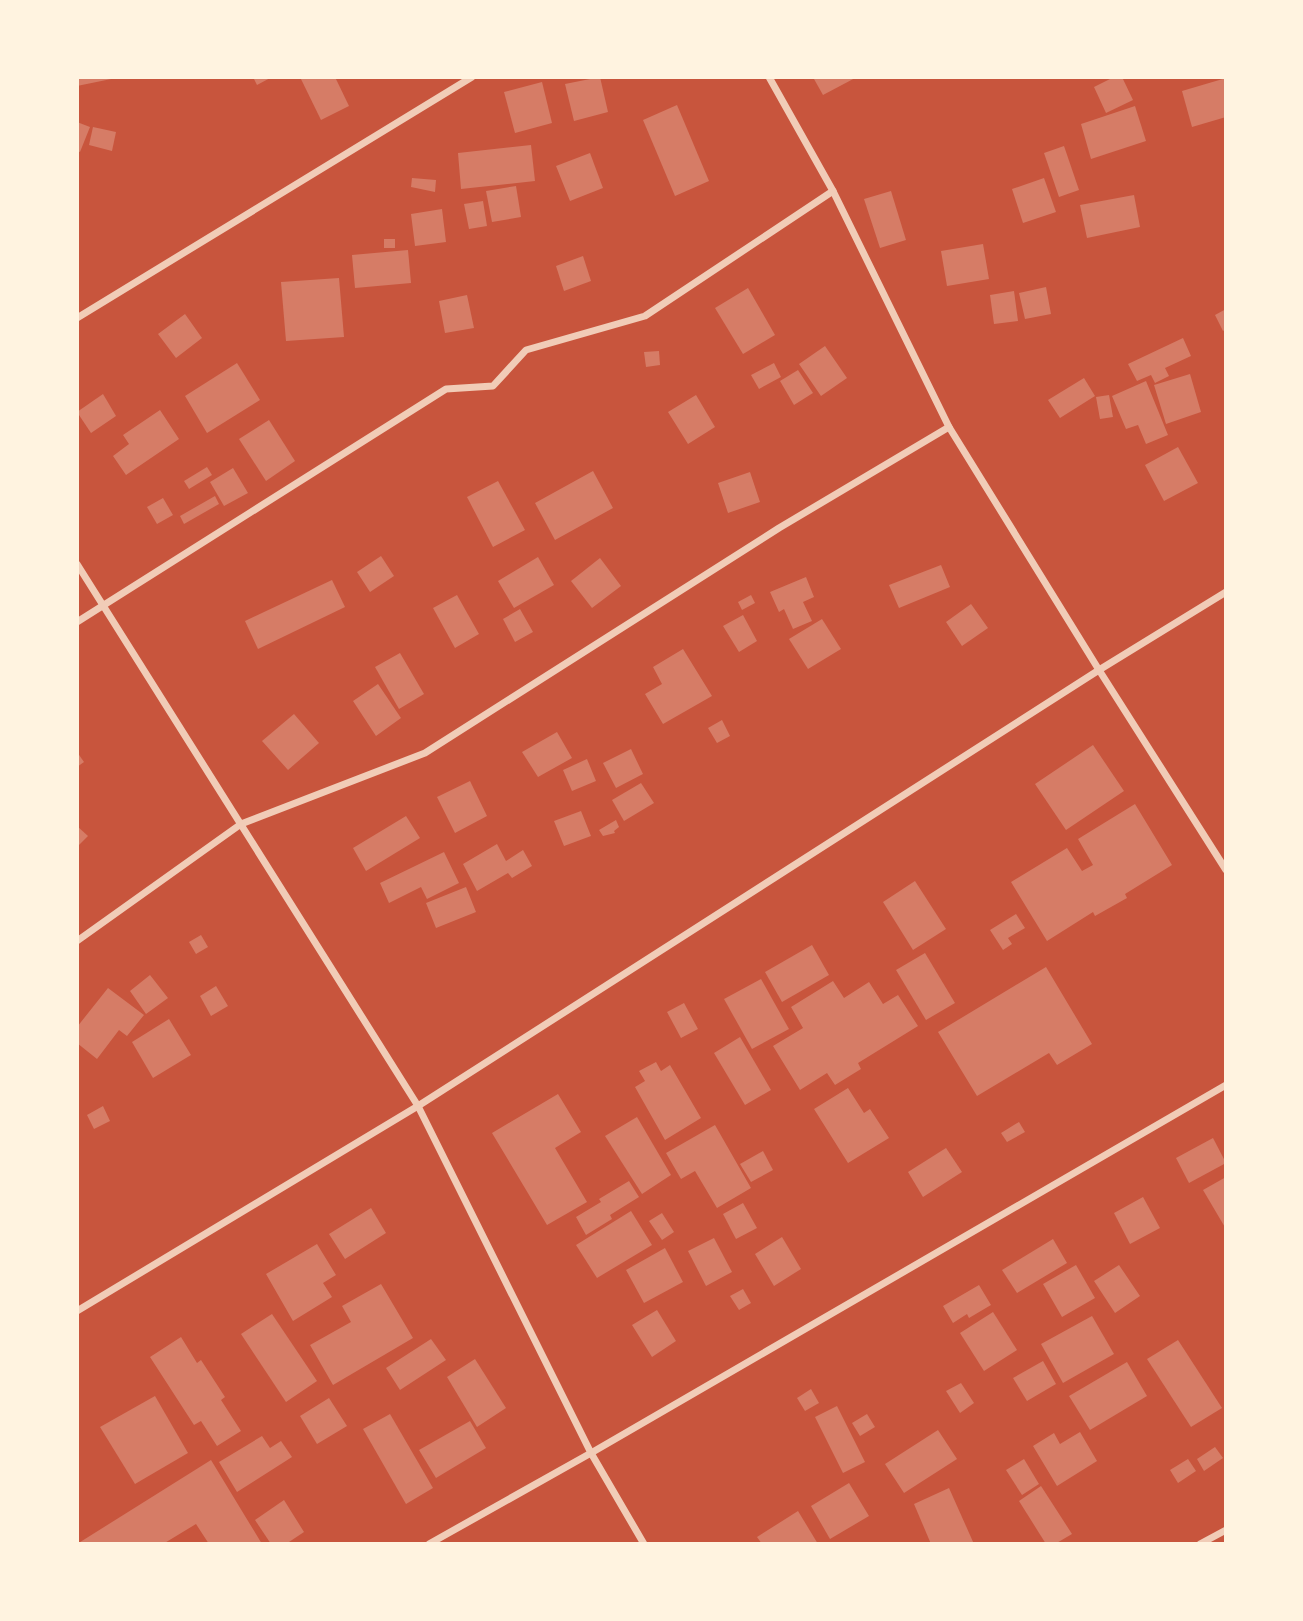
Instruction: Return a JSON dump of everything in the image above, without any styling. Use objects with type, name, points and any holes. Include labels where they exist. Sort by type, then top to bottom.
[{"type":"street","points":[[77,318],[472,77]]},
{"type":"street","points":[[769,77],[833,191],[949,427],[1226,870]]},
{"type":"street","points":[[77,622],[446,389],[493,386],[526,350],[645,316],[833,191]]},
{"type":"street","points":[[77,941],[241,824],[425,753],[779,528],[949,427]]},
{"type":"street","points":[[77,564],[418,1106],[591,1453],[644,1544]]},
{"type":"street","points":[[77,1311],[418,1106],[1099,670],[1226,592]]},
{"type":"street","points":[[429,1544],[1226,1085]]},
{"type":"street","points":[[1200,1544],[1226,1530]]},
{"type":"building","points":[[77,77],[116,77],[116,78],[77,86]]},
{"type":"building","points":[[253,77],[272,77],[257,85]]},
{"type":"building","points":[[300,77],[335,77],[349,106],[321,120]]},
{"type":"building","points":[[600,77],[608,112],[574,121],[565,84]]},
{"type":"building","points":[[857,77],[823,95],[814,79]]},
{"type":"building","points":[[1114,77],[1122,77],[1133,100],[1106,113],[1094,87]]},
{"type":"building","points":[[1226,78],[1226,117],[1192,127],[1182,91]]},
{"type":"building","points":[[542,82],[552,123],[515,133],[504,92]]},
{"type":"building","points":[[677,105],[709,181],[675,196],[643,120]]},
{"type":"building","points":[[1135,106],[1146,141],[1091,159],[1081,124]]},
{"type":"building","points":[[77,122],[90,127],[80,152],[77,151]]},
{"type":"building","points":[[93,127],[116,132],[112,151],[89,145]]},
{"type":"building","points":[[531,145],[535,181],[461,189],[458,153]]},
{"type":"building","points":[[1064,146],[1079,190],[1059,197],[1044,153]]},
{"type":"building","points":[[590,153],[603,188],[570,201],[556,166]]},
{"type":"building","points":[[412,178],[436,180],[435,192],[411,187]]},
{"type":"building","points":[[1044,178],[1056,212],[1023,223],[1012,189]]},
{"type":"building","points":[[516,186],[521,217],[492,222],[486,191]]},
{"type":"building","points":[[891,191],[906,240],[880,248],[864,199]]},
{"type":"building","points":[[1134,195],[1140,227],[1087,238],[1080,205]]},
{"type":"building","points":[[483,201],[487,226],[469,229],[464,204]]},
{"type":"building","points":[[442,209],[446,242],[415,246],[411,214]]},
{"type":"building","points":[[384,239],[395,239],[395,248],[384,248]]},
{"type":"building","points":[[983,244],[989,279],[947,286],[941,251]]},
{"type":"building","points":[[408,250],[411,283],[355,288],[352,255]]},
{"type":"building","points":[[583,256],[591,281],[564,291],[556,266]]},
{"type":"building","points":[[339,278],[344,337],[286,341],[281,282]]},
{"type":"building","points":[[1046,287],[1051,314],[1025,319],[1019,293]]},
{"type":"building","points":[[748,288],[775,335],[743,354],[715,308]]},
{"type":"building","points":[[1014,291],[1018,321],[994,324],[990,295]]},
{"type":"building","points":[[467,295],[474,328],[445,333],[439,301]]},
{"type":"building","points":[[1226,309],[1226,329],[1223,331],[1215,315]]},
{"type":"building","points":[[185,314],[202,338],[176,358],[158,334]]},
{"type":"building","points":[[1183,338],[1191,356],[1165,368],[1169,376],[1155,383],[1151,375],[1137,381],[1128,364]]},
{"type":"building","points":[[825,346],[847,378],[821,396],[799,364]]},
{"type":"building","points":[[659,351],[660,365],[646,367],[644,352]]},
{"type":"building","points":[[237,363],[260,400],[207,433],[185,396]]},
{"type":"building","points":[[774,363],[781,377],[759,389],[751,375]]},
{"type":"building","points":[[798,370],[813,393],[794,405],[780,381]]},
{"type":"building","points":[[1190,374],[1201,412],[1166,424],[1154,385]]},
{"type":"building","points":[[1084,378],[1095,396],[1060,418],[1048,400]]},
{"type":"building","points":[[1146,381],[1168,435],[1146,444],[1138,425],[1126,429],[1112,396]]},
{"type":"building","points":[[103,394],[116,416],[91,433],[77,412]]},
{"type":"building","points":[[696,395],[715,427],[688,444],[668,412]]},
{"type":"building","points":[[1109,395],[1113,417],[1100,419],[1096,397]]},
{"type":"building","points":[[160,410],[179,439],[126,475],[113,456],[129,444],[123,435]]},
{"type":"building","points":[[269,420],[295,461],[266,481],[239,439]]},
{"type":"building","points":[[1178,447],[1198,483],[1164,501],[1145,465]]},
{"type":"building","points":[[207,467],[212,475],[189,489],[184,481]]},
{"type":"building","points":[[233,468],[248,493],[224,506],[210,482]]},
{"type":"building","points":[[593,471],[613,508],[555,540],[535,503]]},
{"type":"building","points":[[750,472],[760,502],[728,513],[718,483]]},
{"type":"building","points":[[498,481],[525,530],[493,547],[467,497]]},
{"type":"building","points":[[215,496],[219,504],[184,524],[180,516]]},
{"type":"building","points":[[163,498],[173,515],[157,524],[147,507]]},
{"type":"building","points":[[381,556],[394,576],[370,592],[357,572]]},
{"type":"building","points":[[538,557],[554,585],[514,608],[498,581]]},
{"type":"building","points":[[600,558],[621,586],[592,608],[571,581]]},
{"type":"building","points":[[941,565],[950,587],[899,608],[889,585]]},
{"type":"building","points":[[806,577],[814,597],[803,602],[812,621],[793,629],[784,609],[779,612],[770,592]]},
{"type":"building","points":[[332,580],[345,607],[258,649],[245,621]]},
{"type":"building","points":[[457,595],[479,634],[455,648],[433,608]]},
{"type":"building","points":[[751,595],[755,603],[742,610],[738,602]]},
{"type":"building","points":[[971,604],[988,628],[962,646],[946,622]]},
{"type":"building","points":[[520,609],[533,632],[515,642],[503,619]]},
{"type":"building","points":[[743,615],[757,641],[739,652],[723,626]]},
{"type":"building","points":[[822,619],[841,649],[808,669],[789,639]]},
{"type":"building","points":[[683,649],[712,696],[663,724],[645,694],[662,684],[653,667]]},
{"type":"building","points":[[400,653],[424,694],[399,709],[375,667]]},
{"type":"building","points":[[378,684],[401,718],[376,736],[353,701]]},
{"type":"building","points":[[294,714],[319,743],[288,770],[262,741]]},
{"type":"building","points":[[722,720],[730,736],[717,743],[708,728]]},
{"type":"building","points":[[557,732],[572,758],[538,777],[522,752]]},
{"type":"building","points":[[1093,745],[1124,791],[1066,830],[1035,784]]},
{"type":"building","points":[[631,749],[643,774],[616,788],[603,763]]},
{"type":"building","points":[[77,752],[84,762],[77,767]]},
{"type":"building","points":[[587,759],[596,781],[572,791],[563,770]]},
{"type":"building","points":[[470,781],[487,816],[455,833],[437,797]]},
{"type":"building","points":[[641,783],[654,803],[624,821],[612,800]]},
{"type":"building","points":[[1135,804],[1172,865],[1125,894],[1127,898],[1095,916],[1093,912],[1047,941],[1011,882],[1067,848],[1082,871],[1093,865],[1078,839]]},
{"type":"building","points":[[581,811],[591,836],[564,846],[554,821]]},
{"type":"building","points":[[406,816],[420,838],[366,871],[353,848]]},
{"type":"building","points":[[616,820],[619,827],[615,833],[603,836],[599,830]]},
{"type":"building","points":[[77,826],[88,836],[77,847]]},
{"type":"building","points":[[497,844],[506,861],[523,850],[532,866],[512,878],[508,873],[477,891],[463,864]]},
{"type":"building","points":[[444,852],[459,883],[427,899],[421,887],[389,903],[380,883]]},
{"type":"building","points":[[915,881],[946,929],[913,950],[883,902]]},
{"type":"building","points":[[466,887],[476,912],[436,928],[426,903]]},
{"type":"building","points":[[1016,914],[1025,928],[1008,938],[1012,944],[1003,950],[990,930]]},
{"type":"building","points":[[201,935],[208,947],[196,954],[189,942]]},
{"type":"building","points":[[812,945],[829,975],[782,1002],[765,972]]},
{"type":"building","points":[[925,953],[955,1003],[926,1020],[896,970]]},
{"type":"building","points":[[1046,967],[1092,1044],[1057,1065],[1049,1053],[977,1096],[938,1032]]},
{"type":"building","points":[[150,975],[168,998],[146,1014],[130,991]]},
{"type":"building","points":[[761,979],[789,1029],[752,1049],[724,999]]},
{"type":"building","points":[[833,981],[844,998],[869,982],[883,1004],[898,995],[918,1026],[858,1063],[861,1069],[835,1085],[827,1073],[800,1090],[773,1046],[803,1028],[791,1007]]},
{"type":"building","points":[[216,986],[228,1006],[211,1016],[200,996]]},
{"type":"building","points":[[108,988],[144,1015],[127,1036],[119,1030],[97,1059],[77,1043],[77,1027]]},
{"type":"building","points":[[684,1003],[698,1029],[681,1038],[667,1012]]},
{"type":"building","points":[[169,1019],[191,1055],[153,1078],[132,1042]]},
{"type":"building","points":[[740,1037],[771,1090],[745,1105],[714,1053]]},
{"type":"building","points":[[656,1062],[661,1071],[670,1065],[701,1118],[665,1140],[635,1087],[645,1081],[639,1071]]},
{"type":"building","points":[[848,1088],[864,1113],[870,1109],[889,1138],[848,1163],[814,1109]]},
{"type":"building","points":[[558,1094],[581,1132],[555,1148],[587,1202],[547,1225],[492,1133]]},
{"type":"building","points":[[103,1106],[110,1121],[94,1129],[87,1115]]},
{"type":"building","points":[[637,1117],[671,1175],[642,1194],[605,1136]]},
{"type":"building","points":[[1019,1122],[1025,1132],[1007,1142],[1001,1133]]},
{"type":"building","points":[[715,1125],[751,1188],[717,1208],[695,1171],[681,1179],[666,1153]]},
{"type":"building","points":[[1213,1138],[1226,1163],[1189,1183],[1176,1158]]},
{"type":"building","points":[[946,1148],[962,1172],[923,1197],[908,1172]]},
{"type":"building","points":[[763,1151],[773,1170],[751,1182],[740,1164]]},
{"type":"building","points":[[1226,1177],[1226,1229],[1203,1190]]},
{"type":"building","points":[[629,1181],[639,1197],[610,1215],[612,1219],[586,1235],[576,1217]]},
{"type":"building","points":[[1143,1197],[1160,1228],[1130,1244],[1114,1213]]},
{"type":"building","points":[[743,1203],[757,1228],[736,1239],[723,1214]]},
{"type":"building","points":[[371,1208],[386,1233],[345,1259],[329,1234]]},
{"type":"building","points":[[631,1211],[652,1245],[597,1278],[576,1245]]},
{"type":"building","points":[[662,1213],[674,1232],[662,1240],[649,1221]]},
{"type":"building","points":[[782,1237],[801,1269],[774,1286],[755,1254]]},
{"type":"building","points":[[714,1238],[732,1272],[706,1286],[688,1251]]},
{"type":"building","points":[[1053,1239],[1067,1263],[1017,1293],[1002,1270]]},
{"type":"building","points":[[317,1244],[336,1275],[323,1283],[332,1297],[293,1321],[266,1274]]},
{"type":"building","points":[[665,1248],[683,1282],[644,1303],[626,1270]]},
{"type":"building","points":[[1076,1265],[1095,1298],[1062,1317],[1043,1284]]},
{"type":"building","points":[[1119,1265],[1140,1296],[1115,1313],[1094,1281]]},
{"type":"building","points":[[381,1284],[413,1338],[333,1385],[310,1345],[351,1322],[342,1306]]},
{"type":"building","points":[[979,1285],[991,1305],[969,1318],[967,1314],[953,1323],[943,1306]]},
{"type":"building","points":[[743,1289],[751,1303],[739,1310],[730,1296]]},
{"type":"building","points":[[657,1310],[676,1341],[652,1357],[632,1325]]},
{"type":"building","points":[[993,1312],[1017,1350],[984,1371],[960,1333]]},
{"type":"building","points":[[272,1314],[317,1381],[286,1402],[241,1334]]},
{"type":"building","points":[[1092,1316],[1114,1354],[1063,1383],[1041,1344]]},
{"type":"building","points":[[181,1337],[197,1363],[201,1360],[225,1397],[221,1400],[241,1431],[217,1446],[201,1421],[194,1425],[150,1357]]},
{"type":"building","points":[[431,1339],[446,1360],[400,1390],[386,1368]]},
{"type":"building","points":[[1178,1340],[1222,1408],[1191,1427],[1147,1359]]},
{"type":"building","points":[[475,1359],[506,1408],[477,1427],[447,1377]]},
{"type":"building","points":[[1043,1361],[1056,1384],[1027,1401],[1013,1378]]},
{"type":"building","points":[[1127,1362],[1147,1396],[1090,1430],[1069,1396]]},
{"type":"building","points":[[961,1383],[974,1403],[960,1413],[946,1391]]},
{"type":"building","points":[[811,1389],[819,1403],[805,1411],[797,1398]]},
{"type":"building","points":[[155,1396],[188,1453],[135,1484],[100,1427]]},
{"type":"building","points":[[329,1398],[347,1426],[317,1444],[300,1416]]},
{"type":"building","points":[[837,1406],[865,1462],[843,1473],[815,1417]]},
{"type":"building","points":[[390,1414],[433,1488],[406,1504],[363,1429]]},
{"type":"building","points":[[867,1414],[875,1427],[860,1436],[852,1423]]},
{"type":"building","points":[[470,1421],[486,1448],[436,1478],[419,1450]]},
{"type":"building","points":[[938,1430],[957,1459],[904,1493],[885,1464]]},
{"type":"building","points":[[1080,1432],[1097,1461],[1057,1486],[1033,1446],[1054,1433],[1060,1444]]},
{"type":"building","points":[[262,1436],[270,1448],[281,1441],[292,1457],[237,1492],[219,1462]]},
{"type":"building","points":[[1215,1447],[1223,1458],[1204,1471],[1197,1459]]},
{"type":"building","points":[[1024,1459],[1039,1484],[1022,1495],[1006,1470]]},
{"type":"building","points":[[1188,1459],[1196,1471],[1178,1483],[1170,1470]]},
{"type":"building","points":[[211,1460],[262,1544],[209,1544],[196,1524],[163,1544],[77,1544]]},
{"type":"building","points":[[849,1483],[869,1516],[830,1539],[811,1506]]},
{"type":"building","points":[[1041,1486],[1072,1534],[1055,1544],[1046,1544],[1019,1501]]},
{"type":"building","points":[[949,1488],[974,1544],[931,1544],[914,1504]]},
{"type":"building","points":[[284,1500],[304,1532],[286,1544],[271,1544],[255,1520]]},
{"type":"building","points":[[798,1511],[818,1544],[762,1544],[757,1537]]}]
